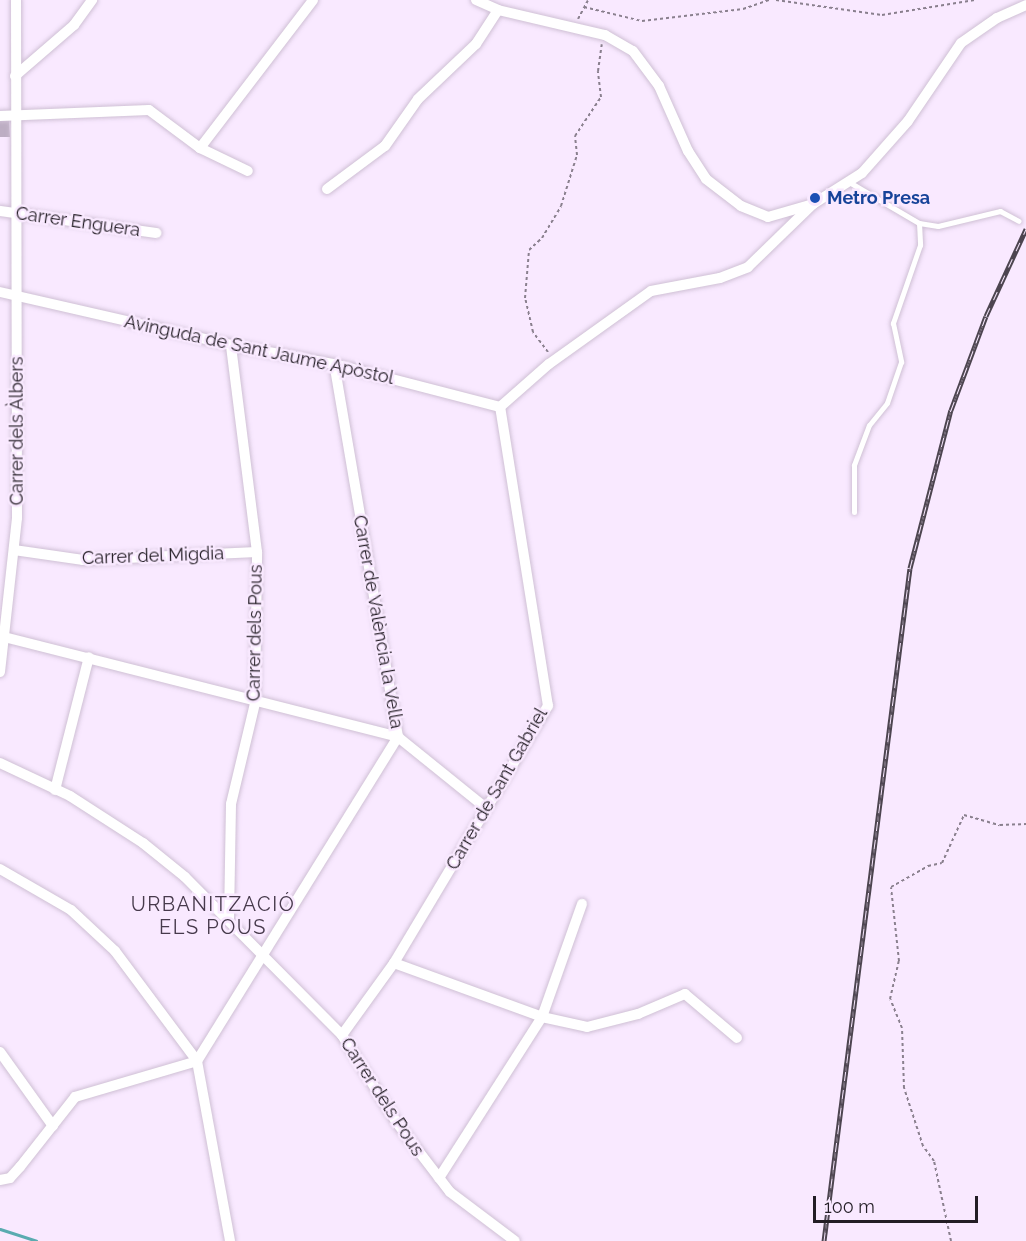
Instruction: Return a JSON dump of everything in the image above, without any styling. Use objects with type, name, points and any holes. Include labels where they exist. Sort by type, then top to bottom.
[{"type":"street","name":"Carrer dels Àlbers","points":[[0,672],[2,637],[14,550],[17,295],[16,0]]},
{"type":"street","points":[[83,0],[92,0]]},
{"type":"street","points":[[15,76],[74,25],[92,0]]},
{"type":"street","points":[[200,148],[314,0]]},
{"type":"street","points":[[476,0],[498,10],[604,35],[633,51],[648,67],[688,151],[715,187],[741,206],[768,217],[813,204]]},
{"type":"street","points":[[500,407],[555,360],[651,291],[720,278],[748,267],[813,204],[862,173],[908,121],[961,43],[997,18],[1026,5]]},
{"type":"street","points":[[327,189],[385,146],[418,99],[470,51],[498,10]]},
{"type":"street","points":[[0,116],[149,110],[200,148],[248,171]]},
{"type":"street","name":"Carrer Enguera","points":[[0,211],[156,233]]},
{"type":"street","name":"Avinguda de Sant Jaume Apòstol","points":[[0,292],[231,345],[334,364],[500,407]]},
{"type":"street","name":"Carrer dels Pous","points":[[229,919],[231,804],[255,703],[256,552],[231,345]]},
{"type":"street","name":"Carrer de València la Vella","points":[[197,1061],[261,954],[398,737],[334,364]]},
{"type":"street","name":"Carrer de Sant Gabriel","points":[[342,1035],[394,963],[549,706],[500,407]]},
{"type":"street","name":"Carrer del Migdia","points":[[14,550],[83,560],[256,552]]},
{"type":"street","points":[[2,637],[89,657],[255,703],[398,737],[486,808]]},
{"type":"street","points":[[55,790],[89,657]]},
{"type":"street","name":"Carrer dels Pous","points":[[0,763],[55,790],[143,843],[229,919],[342,1035],[397,1123],[439,1178],[459,1200],[515,1241]]},
{"type":"street","points":[[0,869],[70,910],[115,951],[197,1061],[230,1241]]},
{"type":"street","points":[[439,1178],[542,1017],[582,904]]},
{"type":"street","points":[[394,963],[542,1017],[587,1027],[638,1014],[685,994],[737,1038]]},
{"type":"street","points":[[0,1052],[53,1126]]},
{"type":"street","points":[[5,1179],[53,1126],[75,1097],[197,1061]]},
{"type":"lane","points":[[849,182],[919,223],[938,226],[1000,211],[1019,220]]},
{"type":"lane","points":[[854,512],[858,450],[869,425],[887,403],[901,362],[893,323],[920,245],[919,223]]},
{"type":"path","points":[[574,27],[588,0]]},
{"type":"path","points":[[584,7],[642,21],[743,9],[769,0]]},
{"type":"path","points":[[776,0],[882,15],[975,0]]},
{"type":"path","points":[[555,360],[532,332],[525,298],[529,250],[542,238],[561,206],[577,155],[575,136],[601,98],[598,71],[604,35]]},
{"type":"path","points":[[951,1241],[934,1161],[923,1146],[904,1088],[902,1028],[890,999],[899,961],[891,887],[928,866],[942,863],[964,815],[1000,825],[1026,824]]},
{"type":"building","points":[[0,120],[9,120],[10,137],[0,137]]},
{"type":"waterway","points":[[0,1229],[36,1241]]},
{"type":"railway","points":[[824,1241],[910,568],[951,410],[986,316],[1026,229]]},
{"type":"place","name":"Metro Presa","points":[[815,198]]},
{"type":"district","name":"URBANITZACIÓ ELS POUS","points":[[213,916]]}]
